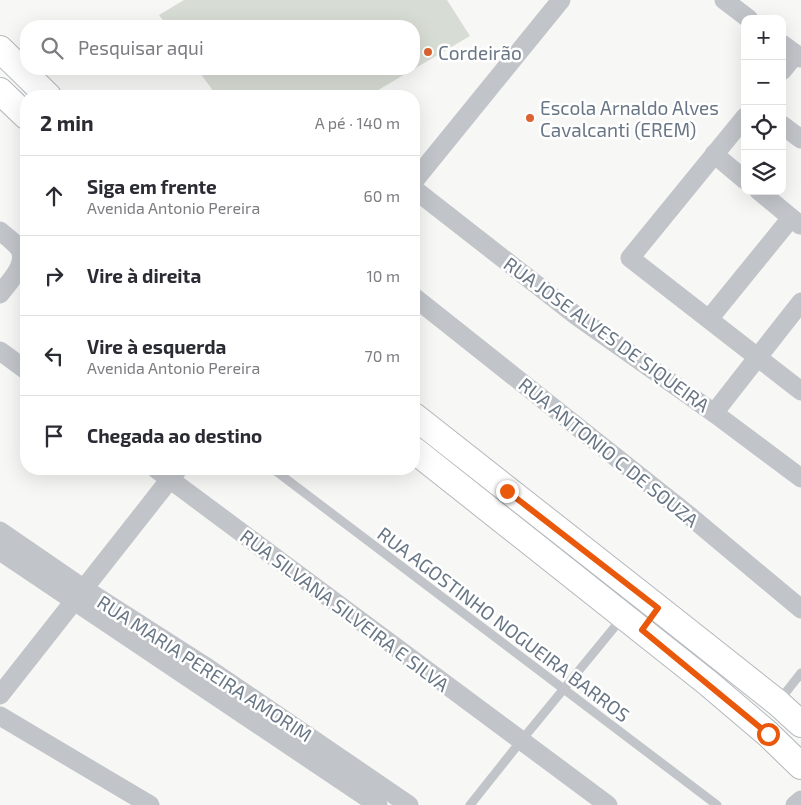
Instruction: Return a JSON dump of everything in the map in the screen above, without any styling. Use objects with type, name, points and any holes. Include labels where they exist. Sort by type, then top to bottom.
[{"type":"main road","points":[[0,49],[20,69]]},
{"type":"main road","points":[[27,75],[42,90]]},
{"type":"main road","points":[[0,91],[20,110]]},
{"type":"main road","points":[[420,421],[778,703],[801,724]]},
{"type":"main road","points":[[420,455],[708,683],[768,734],[801,766]]},
{"type":"main road","points":[[633,622],[658,608]]},
{"type":"main road","points":[[708,683],[724,662]]},
{"type":"street","points":[[420,174],[561,0]]},
{"type":"street","points":[[724,0],[744,15]]},
{"type":"street","points":[[786,64],[793,52]]},
{"type":"street","points":[[741,122],[630,258],[801,391]]},
{"type":"street","points":[[786,127],[801,140]]},
{"type":"street","points":[[714,154],[741,177]]},
{"type":"street","name":"RUA JOSE ALVES DE SIQUEIRA","points":[[420,194],[578,317],[714,413],[801,478]]},
{"type":"street","points":[[708,319],[796,222],[764,195]]},
{"type":"street","points":[[0,231],[19,248],[20,251]]},
{"type":"street","points":[[0,294],[20,265]]},
{"type":"street","name":"RUA ANTONIO C DE SOUZA","points":[[420,302],[692,518],[801,610]]},
{"type":"street","points":[[714,413],[757,356],[800,306]]},
{"type":"street","points":[[0,351],[20,366]]},
{"type":"street","points":[[0,695],[78,594],[165,475]]},
{"type":"street","name":"RUA SILVANA SILVEIRA E SILVA","points":[[171,475],[520,741],[608,805]]},
{"type":"street","name":"RUA MARIA PEREIRA AMORIM","points":[[0,531],[78,594],[378,805]]},
{"type":"street","name":"RUA MARIA PEREIRA AMORIM","points":[[0,552],[208,668],[409,805]]},
{"type":"street","points":[[0,716],[150,805]]},
{"type":"street","points":[[795,805],[801,800]]},
{"type":"lane","name":"RUA AGOSTINHO NOGUEIRA BARROS","points":[[281,475],[717,805]]},
{"type":"lane","points":[[470,805],[563,689],[633,622]]},
{"type":"lane","points":[[778,703],[801,673]]},
{"type":"shaded area","points":[[184,0],[447,0],[470,36],[420,65],[420,20],[163,20],[159,15]]},
{"type":"shaded area","points":[[201,75],[404,75],[378,90],[213,90]]},
{"type":"place","name":"Cordeirão","points":[[428,52]]},
{"type":"place","name":"Escola Arnaldo Alves Cavalcanti (EREM)","points":[[530,118]]},
{"type":"route","points":[[507,491],[658,608],[642,630],[768,734]]}]
